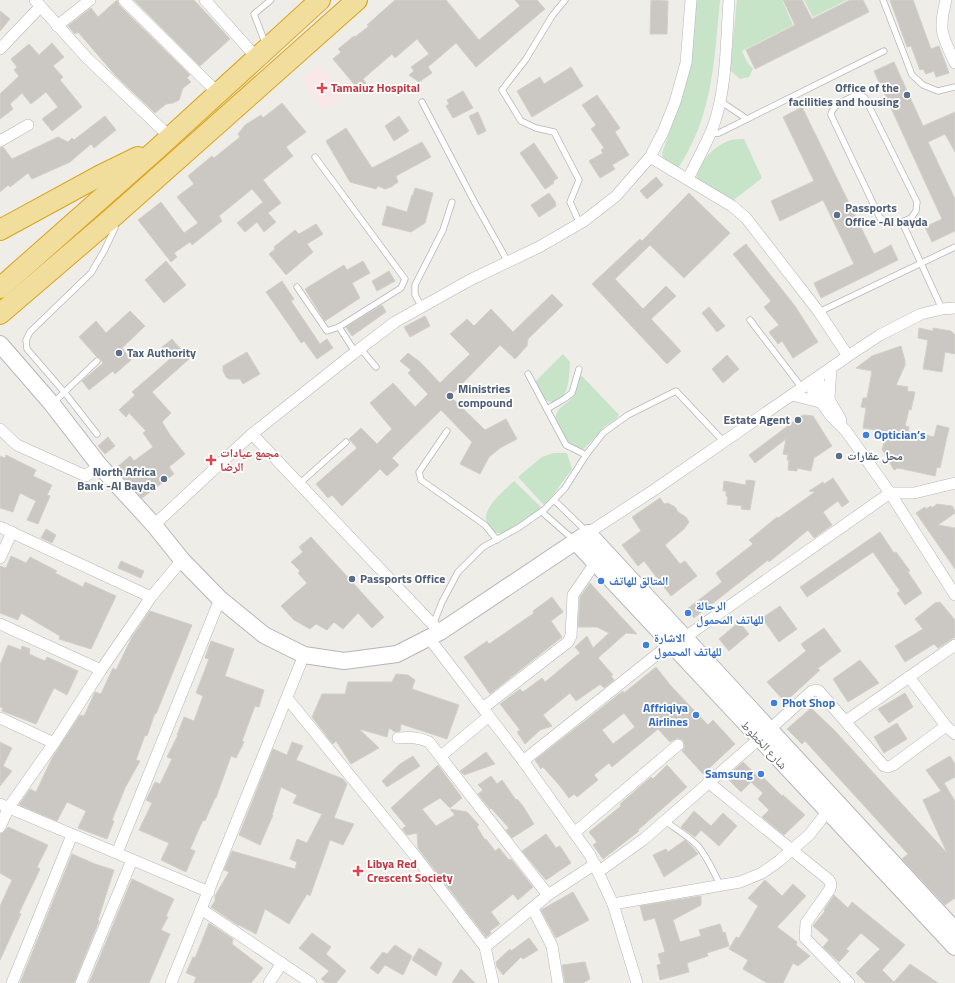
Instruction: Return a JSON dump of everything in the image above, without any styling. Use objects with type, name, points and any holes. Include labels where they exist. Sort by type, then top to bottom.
[{"type":"highway","points":[[0,288],[164,143],[320,0]]},
{"type":"highway","points":[[0,314],[113,217],[357,0]]},
{"type":"highway","points":[[0,230],[101,175],[164,143]]},
{"type":"street","points":[[57,26],[90,0]]},
{"type":"street","points":[[124,0],[218,93]]},
{"type":"street","points":[[205,0],[262,54]]},
{"type":"street","points":[[154,525],[252,434],[395,322],[470,280],[539,247],[580,224],[616,196],[650,157],[663,132],[675,102],[686,63],[690,29],[691,0]]},
{"type":"street","points":[[688,179],[713,127],[720,101],[729,0]]},
{"type":"street","points":[[946,0],[942,16],[942,37],[955,63]]},
{"type":"street","points":[[0,49],[38,3],[57,26],[164,143]]},
{"type":"street","points":[[0,140],[28,125]]},
{"type":"street","points":[[650,157],[732,206],[746,218],[819,312],[848,356]]},
{"type":"street","points":[[2,352],[52,404],[99,465],[154,525],[182,560],[220,599],[264,635],[304,655],[344,660],[396,654],[434,632],[654,490],[880,335],[920,314],[942,309],[955,308]]},
{"type":"street","points":[[824,400],[831,368]]},
{"type":"street","points":[[809,384],[841,418],[846,431],[890,493],[953,588]]},
{"type":"street","points":[[792,395],[824,400]]},
{"type":"street","points":[[0,429],[17,445],[86,476],[99,465]]},
{"type":"street","points":[[252,434],[434,632],[486,712],[574,833],[596,868],[613,904],[638,983]]},
{"type":"street","points":[[523,761],[677,641],[890,493],[914,493],[955,483]]},
{"type":"street","points":[[0,527],[151,597]]},
{"type":"street","points":[[0,558],[12,532]]},
{"type":"street","name":"شارع الخطوط","points":[[581,537],[595,563],[677,641]]},
{"type":"street","name":"شارع الخطوط","points":[[581,537],[764,734],[955,930]]},
{"type":"street","points":[[0,827],[4,805],[54,743],[101,670],[151,597],[182,560]]},
{"type":"street","points":[[441,756],[486,712],[568,642],[571,636],[573,595],[595,563]]},
{"type":"street","points":[[117,853],[220,599]]},
{"type":"street","points":[[0,624],[101,670]]},
{"type":"street","points":[[846,721],[955,645]]},
{"type":"street","points":[[171,983],[304,655]]},
{"type":"street","points":[[909,677],[946,726],[955,734]]},
{"type":"street","points":[[485,947],[533,909],[548,895],[644,839],[812,691],[819,691],[884,766],[888,767],[946,726]]},
{"type":"street","points":[[287,698],[416,857],[485,947],[493,983]]},
{"type":"street","points":[[0,718],[54,743]]},
{"type":"street","name":"شارع الخطوط","points":[[764,734],[827,812],[955,947]]},
{"type":"street","points":[[398,738],[422,738],[429,742],[548,895]]},
{"type":"street","points":[[574,833],[678,745]]},
{"type":"street","points":[[708,782],[829,880],[831,884],[830,889],[806,923],[805,938],[849,983]]},
{"type":"street","points":[[4,805],[208,892]]},
{"type":"street","points":[[613,904],[740,882],[762,873],[779,861],[808,835],[827,812]]},
{"type":"street","points":[[12,983],[72,835]]},
{"type":"street","points":[[81,983],[132,860]]},
{"type":"street","points":[[201,909],[311,983]]},
{"type":"street","points":[[533,909],[552,946],[558,983]]},
{"type":"street","points":[[269,983],[282,963]]},
{"type":"lane","points":[[262,54],[254,14],[272,0]]},
{"type":"lane","points":[[565,0],[552,16],[526,59],[502,90],[521,120],[536,128],[554,132],[579,180],[570,202],[580,224]]},
{"type":"lane","points":[[883,0],[912,75],[923,85],[938,91],[955,87]]},
{"type":"lane","points":[[709,134],[719,133],[884,52]]},
{"type":"lane","points":[[856,95],[861,95],[865,98],[917,202],[916,210],[911,218],[902,222],[890,223],[880,218],[831,115],[831,111],[834,107],[856,95]]},
{"type":"lane","points":[[720,101],[747,119]]},
{"type":"lane","points":[[422,102],[474,203],[508,262]]},
{"type":"lane","points":[[297,287],[327,331],[339,327],[401,288],[405,279],[315,157]]},
{"type":"lane","points":[[422,307],[415,295],[415,285],[443,230],[452,202]]},
{"type":"lane","points":[[97,434],[65,393],[27,350],[26,340],[30,332],[91,273],[115,228],[113,217]]},
{"type":"lane","points":[[902,222],[942,309]]},
{"type":"lane","points":[[819,312],[955,247]]},
{"type":"lane","points":[[750,320],[809,384]]},
{"type":"lane","points":[[339,327],[358,350],[376,367]]},
{"type":"lane","points":[[52,404],[98,360]]},
{"type":"lane","points":[[547,409],[572,393],[579,369]]},
{"type":"lane","points":[[528,374],[566,445],[586,455]]},
{"type":"lane","points":[[434,632],[442,602],[458,572],[483,547],[518,528],[542,512],[565,488],[586,455],[603,433],[628,416],[676,391],[724,442]]},
{"type":"lane","points":[[447,431],[419,472],[421,480],[485,525],[497,540]]},
{"type":"lane","points":[[299,484],[346,442]]},
{"type":"lane","points":[[554,500],[581,537]]},
{"type":"lane","points":[[542,512],[581,537]]},
{"type":"lane","points":[[665,821],[690,839],[698,847],[720,885]]},
{"type":"shaded area","name":"Tamaiuz Hospital","points":[[321,66],[343,95],[323,110],[301,80]]},
{"type":"green space","points":[[696,0],[720,0],[716,45],[710,88],[705,109],[689,150],[677,170],[664,161],[662,153],[681,99]]},
{"type":"green space","points":[[737,0],[782,0],[793,25],[742,51],[747,62],[753,69],[749,77],[740,79],[730,70]]},
{"type":"green space","points":[[804,0],[847,0],[813,17]]},
{"type":"green space","points":[[744,139],[762,178],[731,202],[696,182],[699,168],[712,151],[718,146],[731,140]]},
{"type":"green space","points":[[563,354],[570,362],[569,379],[566,391],[559,400],[554,402],[545,400],[534,383]]},
{"type":"green space","points":[[581,375],[619,415],[616,419],[605,426],[584,449],[578,450],[562,437],[555,418],[558,410],[571,399],[577,377]]},
{"type":"green space","points":[[554,453],[567,453],[572,469],[544,505],[518,477],[542,457]]},
{"type":"green space","points":[[514,481],[541,507],[528,520],[506,534],[492,532],[486,518],[489,508]]},
{"type":"building","points":[[117,0],[119,5],[190,75],[187,78],[191,82],[183,88],[179,100],[166,104],[155,113],[116,76],[78,32],[75,34],[68,26],[91,8],[98,17]]},
{"type":"building","points":[[134,0],[194,0],[230,39],[200,66]]},
{"type":"building","points":[[395,0],[446,0],[479,40],[520,6],[515,0],[537,0],[545,9],[476,67],[456,43],[428,67],[432,73],[419,82],[409,75],[414,71],[411,67],[429,54],[417,39],[395,58],[392,54],[363,79],[366,83],[358,89],[333,59],[341,52],[338,49],[369,26],[367,25]]},
{"type":"building","points":[[651,0],[668,1],[667,34],[650,34]]},
{"type":"building","points":[[783,0],[802,0],[812,19],[850,0],[863,0],[869,12],[755,69],[746,50],[795,25]]},
{"type":"building","points":[[890,0],[913,0],[931,49],[939,46],[949,73],[936,77],[934,71],[926,74],[923,69],[920,70],[911,46],[907,47]]},
{"type":"building","points":[[0,11],[10,19],[0,31]]},
{"type":"building","points":[[52,43],[64,57],[53,66],[63,77],[60,80],[82,107],[52,131],[42,119],[58,107],[46,92],[31,104],[22,93],[10,104],[13,109],[0,119],[0,94],[19,76],[14,70],[17,67],[11,59],[29,44],[39,55]]},
{"type":"building","points":[[894,62],[923,126],[955,112],[955,152],[945,134],[928,142],[955,199],[955,231],[932,242],[925,227],[942,219],[874,71]]},
{"type":"building","points":[[571,67],[583,86],[532,117],[517,91],[540,77],[544,84]]},
{"type":"building","points":[[463,91],[473,108],[453,118],[446,106],[449,104],[447,100]]},
{"type":"building","points":[[597,95],[620,128],[615,132],[629,155],[612,165],[615,169],[600,178],[589,161],[603,153],[601,150],[604,148],[591,129],[596,125],[582,105]]},
{"type":"building","points":[[282,103],[306,132],[286,147],[293,156],[263,180],[281,203],[268,213],[276,222],[264,232],[257,222],[245,232],[237,223],[263,202],[252,189],[219,216],[222,221],[192,245],[190,242],[174,253],[177,257],[171,262],[138,220],[161,202],[184,233],[198,223],[177,197],[194,184],[188,176],[212,156],[214,158],[240,137],[238,134],[245,125],[261,115],[263,118]]},
{"type":"building","points":[[802,107],[874,254],[891,245],[898,260],[821,298],[814,283],[854,264],[823,200],[780,221],[771,201],[814,181],[783,117]]},
{"type":"building","points":[[478,112],[486,131],[478,135],[469,116]]},
{"type":"building","points":[[105,116],[116,130],[94,148],[91,144],[70,162],[32,179],[28,173],[10,187],[8,185],[0,192],[0,148],[3,147],[12,159],[58,137],[68,142],[72,138],[74,140]]},
{"type":"building","points":[[399,116],[409,131],[394,141],[385,126]]},
{"type":"building","points":[[346,128],[372,168],[422,142],[431,157],[396,176],[398,182],[385,189],[378,186],[376,189],[350,182],[326,141]]},
{"type":"building","points":[[534,143],[558,178],[553,181],[554,183],[545,189],[520,153]]},
{"type":"building","points":[[656,177],[663,185],[647,199],[640,191]]},
{"type":"building","points":[[415,188],[433,193],[425,223],[411,232],[382,225],[387,206],[407,212]]},
{"type":"building","points":[[549,193],[556,203],[556,206],[539,217],[531,205]]},
{"type":"building","points":[[689,193],[730,233],[684,278],[650,245],[615,279],[643,309],[666,286],[676,296],[651,319],[681,351],[667,364],[592,284],[640,239],[642,241]]},
{"type":"building","points":[[316,224],[323,234],[307,244],[313,252],[286,275],[269,254],[275,249],[274,247],[295,230],[299,234]]},
{"type":"building","points":[[746,244],[795,306],[818,342],[793,358],[782,341],[778,344],[769,332],[779,325],[764,307],[771,301],[733,254]]},
{"type":"building","points":[[166,261],[186,285],[164,303],[145,280]]},
{"type":"building","points":[[363,261],[370,273],[352,283],[360,298],[325,321],[305,289],[344,265],[347,270]]},
{"type":"building","points":[[389,271],[395,281],[377,291],[372,281]]},
{"type":"building","points":[[282,281],[294,299],[291,301],[320,344],[327,339],[333,348],[317,359],[304,341],[301,343],[266,292]]},
{"type":"building","points":[[552,294],[563,305],[528,339],[527,346],[515,359],[500,345],[450,396],[485,430],[506,419],[517,439],[500,448],[489,457],[480,474],[460,464],[472,442],[441,410],[392,458],[399,465],[387,476],[380,469],[342,506],[332,495],[328,498],[316,484],[357,448],[349,439],[361,428],[377,444],[392,429],[370,403],[393,383],[415,407],[428,394],[408,373],[411,370],[400,361],[408,353],[420,362],[440,383],[470,354],[450,334],[467,319],[474,326],[491,309],[513,332]]},
{"type":"building","points":[[382,305],[386,312],[352,336],[346,327]]},
{"type":"building","points":[[709,307],[725,326],[717,332],[702,313]]},
{"type":"building","points":[[130,311],[145,326],[122,348],[131,360],[115,374],[113,371],[89,390],[82,381],[103,363],[79,337],[96,321],[106,333]]},
{"type":"building","points":[[425,316],[430,326],[410,337],[404,327]]},
{"type":"building","points":[[919,328],[933,331],[933,328],[951,331],[955,335],[955,354],[945,352],[942,372],[923,369],[928,340],[918,338]]},
{"type":"building","points":[[172,339],[189,359],[152,392],[171,413],[162,422],[185,454],[169,467],[174,474],[142,498],[116,468],[130,456],[134,461],[153,447],[143,433],[146,431],[129,413],[126,417],[119,410],[135,395],[132,392],[170,359],[161,348]]},
{"type":"building","points":[[901,346],[905,365],[896,385],[908,387],[907,391],[915,392],[911,410],[909,409],[905,426],[909,427],[908,431],[934,437],[937,425],[949,428],[940,468],[937,467],[935,476],[898,468],[894,470],[882,449],[888,432],[863,428],[866,408],[861,407],[863,398],[867,398],[872,371],[856,368],[872,356]]},
{"type":"building","points":[[247,352],[260,374],[243,384],[240,379],[229,379],[226,377],[223,371],[223,366]]},
{"type":"building","points":[[727,355],[739,369],[723,383],[712,369]]},
{"type":"building","points":[[801,416],[813,416],[832,446],[814,458],[811,471],[797,468],[797,471],[788,470],[788,455],[783,454],[786,439],[755,463],[749,455]]},
{"type":"building","points":[[108,437],[115,446],[105,454],[98,446]]},
{"type":"building","points":[[6,455],[36,470],[33,476],[52,485],[47,495],[50,496],[38,524],[27,520],[36,501],[20,493],[13,512],[0,508],[0,456],[5,458]]},
{"type":"building","points":[[833,478],[849,502],[842,507],[838,501],[823,512],[832,525],[814,538],[808,530],[769,562],[768,560],[694,618],[687,609],[722,582],[716,573],[753,544],[749,540],[777,517],[778,518],[815,492],[809,491],[823,482],[824,484]]},
{"type":"building","points":[[746,480],[755,481],[750,510],[741,509],[742,506],[727,504],[728,497],[726,496],[726,491],[723,491],[724,481],[746,485]]},
{"type":"building","points":[[660,498],[664,504],[668,503],[675,507],[678,512],[686,517],[689,522],[684,529],[665,545],[680,564],[685,561],[697,576],[671,596],[644,561],[638,566],[622,545],[641,531],[632,517]]},
{"type":"building","points":[[937,504],[952,506],[955,511],[955,513],[938,525],[955,528],[955,569],[916,513],[925,507],[926,509],[931,506],[932,508]]},
{"type":"building","points":[[46,529],[56,535],[52,543],[41,538]]},
{"type":"building","points":[[880,532],[894,553],[896,552],[910,571],[908,572],[922,593],[905,605],[897,593],[900,591],[873,552],[807,597],[800,587]]},
{"type":"building","points":[[311,537],[384,617],[372,628],[358,613],[343,629],[334,622],[327,630],[316,624],[310,629],[294,620],[281,606],[307,583],[298,573],[300,571],[291,562],[303,552],[299,547]]},
{"type":"building","points":[[11,556],[26,563],[30,557],[57,571],[55,573],[83,587],[85,582],[116,596],[91,649],[59,639],[60,636],[21,613],[18,620],[0,613],[0,566],[6,568]]},
{"type":"building","points":[[121,561],[144,571],[141,578],[118,568]]},
{"type":"building","points":[[590,583],[637,634],[626,633],[598,658],[613,675],[611,676],[614,680],[604,688],[599,685],[576,701],[570,693],[543,715],[552,726],[540,730],[525,744],[517,732],[520,730],[500,704],[520,689],[523,692],[542,678],[545,682],[580,653],[575,647],[587,636],[593,648],[609,633],[597,627],[578,627],[580,597]]},
{"type":"building","points":[[552,597],[563,612],[551,621],[562,637],[490,694],[464,657],[487,641],[489,644],[534,613],[533,611]]},
{"type":"building","points":[[940,602],[955,620],[955,637],[938,648],[934,644],[905,662],[895,646],[923,629],[915,619],[935,603]]},
{"type":"building","points":[[780,606],[797,629],[779,642],[762,618]]},
{"type":"building","points":[[150,611],[192,625],[156,714],[155,713],[147,736],[145,735],[136,760],[140,761],[125,788],[112,820],[114,821],[107,839],[78,828],[86,811],[67,802],[57,821],[19,805],[30,789],[36,792],[52,758],[80,715],[84,716],[95,692],[101,694],[113,668],[116,670],[132,637]]},
{"type":"building","points":[[739,622],[749,634],[729,651],[719,639]]},
{"type":"building","points":[[824,628],[841,651],[817,669],[820,670],[785,702],[767,682],[806,651],[801,644]]},
{"type":"building","points":[[211,641],[234,649],[225,676],[264,690],[259,707],[255,706],[242,741],[244,742],[236,758],[231,756],[216,798],[205,821],[203,820],[190,849],[195,851],[186,872],[161,860],[169,843],[139,830],[152,803],[146,800],[155,782],[160,784],[172,759],[167,757],[178,735],[184,717],[194,721],[203,696],[196,693],[209,659],[205,658]]},
{"type":"building","points":[[8,645],[21,650],[22,646],[30,649],[29,654],[45,661],[47,657],[78,671],[67,695],[54,688],[36,724],[2,711],[3,708],[0,707],[0,665]]},
{"type":"building","points":[[860,660],[879,683],[848,702],[833,679]]},
{"type":"building","points":[[656,667],[671,686],[708,725],[713,720],[735,744],[703,774],[682,751],[685,747],[683,740],[677,738],[670,742],[658,729],[612,767],[609,763],[594,775],[598,780],[577,797],[574,794],[569,798],[543,767],[541,769],[535,760],[623,691],[624,693]],"holes":[[[624,713],[635,727],[613,744],[602,730]]]},
{"type":"building","points":[[396,674],[408,675],[415,680],[412,689],[459,705],[447,739],[401,724],[400,731],[395,732],[389,728],[387,737],[359,729],[379,748],[351,764],[336,741],[333,744],[332,743],[312,717],[322,694],[345,694],[348,682],[392,682]]},
{"type":"building","points":[[905,693],[913,707],[889,723],[878,709]]},
{"type":"building","points":[[811,708],[835,731],[947,853],[923,800],[941,791],[926,770],[950,756],[955,764],[955,777],[944,783],[955,801],[955,898],[945,905],[902,859],[908,854],[805,741],[802,744],[787,729]]},
{"type":"building","points":[[897,723],[907,739],[884,753],[874,737]]},
{"type":"building","points":[[0,742],[12,748],[3,766],[12,771],[0,786]]},
{"type":"building","points":[[292,742],[303,746],[296,760],[343,779],[347,784],[334,818],[354,824],[343,845],[330,840],[310,896],[307,894],[289,924],[265,909],[256,934],[239,926],[211,907],[215,901],[215,896],[229,872],[224,870],[232,851],[295,869],[297,862],[290,859],[297,839],[307,843],[322,814],[293,803],[297,795],[281,787],[273,815],[260,845],[239,835],[273,749],[287,755]]},
{"type":"building","points":[[486,752],[495,764],[464,775],[460,771]]},
{"type":"building","points":[[413,756],[420,766],[387,787],[382,781],[400,764]]},
{"type":"building","points":[[743,762],[762,780],[764,778],[782,796],[783,795],[805,815],[784,835],[762,817],[769,810],[758,799],[763,793],[751,782],[741,792],[726,777]]},
{"type":"building","points":[[438,765],[462,798],[450,808],[440,798],[422,809],[436,826],[455,815],[450,809],[467,812],[479,825],[477,827],[485,840],[486,839],[495,851],[499,848],[509,860],[511,859],[533,887],[518,900],[513,894],[491,912],[500,924],[490,931],[491,933],[486,937],[418,848],[417,833],[407,835],[402,829],[406,826],[391,808]]},
{"type":"building","points":[[667,765],[687,787],[638,830],[639,831],[603,859],[593,845],[597,842],[589,832],[621,806],[620,804],[651,777],[653,779]]},
{"type":"building","points":[[491,776],[497,784],[502,780],[516,800],[517,799],[523,806],[534,824],[512,838],[506,830],[509,828],[491,808],[490,809],[478,794],[483,790],[478,785]]},
{"type":"building","points":[[694,811],[711,826],[723,813],[737,826],[719,846],[701,830],[695,837],[681,827]]},
{"type":"building","points":[[8,827],[48,845],[37,867],[40,869],[19,913],[21,914],[0,960],[0,906],[12,880],[0,873],[0,834]]},
{"type":"building","points":[[546,834],[556,848],[560,846],[571,863],[546,880],[522,851]]},
{"type":"building","points":[[685,840],[698,854],[664,877],[653,855],[666,849],[668,852]]},
{"type":"building","points":[[72,854],[114,870],[98,920],[99,921],[74,983],[20,983]]},
{"type":"building","points":[[132,879],[174,899],[166,916],[168,917],[161,930],[170,934],[149,983],[89,983]]},
{"type":"building","points":[[765,880],[782,896],[793,884],[806,896],[777,927],[797,942],[796,945],[810,956],[798,966],[793,963],[783,983],[767,983],[743,969],[748,960],[729,949],[736,937],[739,938],[758,906],[748,898]]},
{"type":"building","points":[[573,892],[589,920],[556,938],[541,910]]},
{"type":"building","points":[[834,895],[848,908],[852,902],[905,945],[882,970],[894,982],[910,964],[938,983],[866,983],[856,973],[880,949],[861,933],[846,949],[849,951],[839,962],[823,947],[829,940],[813,926],[825,911],[824,910]]},
{"type":"building","points":[[701,896],[701,905],[673,920],[680,942],[701,936],[699,930],[720,924],[723,933],[725,932],[729,946],[707,953],[708,956],[687,963],[689,972],[660,980],[657,965],[661,964],[658,954],[665,952],[655,918],[644,921],[640,906]]},
{"type":"building","points":[[209,923],[233,939],[232,944],[263,968],[251,983],[194,983],[196,977],[186,973],[193,957],[195,958]]},
{"type":"building","points":[[312,933],[331,947],[326,954],[346,971],[336,983],[326,983],[321,979],[329,971],[299,948]]},
{"type":"building","points":[[529,938],[538,950],[523,959],[521,957],[503,975],[497,967],[496,962],[510,949],[511,951]]},
{"type":"building","points":[[395,945],[412,956],[403,975],[385,965],[378,974],[370,968],[383,952],[387,954]]},
{"type":"building","points":[[419,948],[442,963],[436,976],[412,960]]},
{"type":"building","points":[[585,962],[590,979],[583,983],[565,983],[562,965]]},
{"type":"building","points":[[461,969],[475,983],[452,983]]},
{"type":"place","name":"Tamaiuz Hospital","points":[[322,88]]},
{"type":"place","name":"Office of the facilities and housing","points":[[907,95]]},
{"type":"place","name":"Passports Office -Al bayda","points":[[837,215]]},
{"type":"place","name":"Tax Authority","points":[[119,353]]},
{"type":"place","name":"Ministries compound","points":[[450,396]]},
{"type":"place","name":"Estate Agent","points":[[798,420]]},
{"type":"place","name":"Optician’s","points":[[866,435]]},
{"type":"place","name":"محل عقارات","points":[[839,456]]},
{"type":"place","name":"مجمع عيادات الرضا","points":[[211,460]]},
{"type":"place","name":"North Africa Bank -Al Bayda","points":[[164,479]]},
{"type":"place","name":"Passports Office","points":[[352,579]]},
{"type":"place","name":"المتالق للهاتف","points":[[601,581]]},
{"type":"place","name":"الرحالة للهاتف المحمول","points":[[688,613]]},
{"type":"place","name":"الاشارة للهاتف المحمول","points":[[646,645]]},
{"type":"place","name":"Phot Shop","points":[[774,703]]},
{"type":"place","name":"Affriqiya Airlines","points":[[696,715]]},
{"type":"place","name":"Samsung","points":[[761,774]]},
{"type":"place","name":"Libya Red Crescent Society","points":[[358,871]]}]
